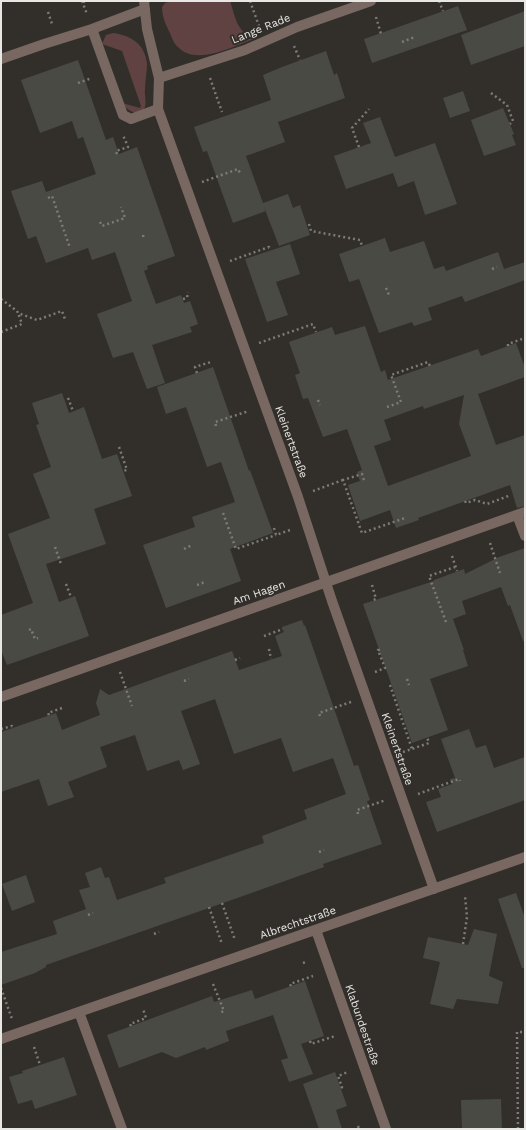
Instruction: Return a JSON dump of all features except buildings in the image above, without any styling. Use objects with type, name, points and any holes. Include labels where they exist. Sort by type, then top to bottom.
[{"type":"street","name":"Lange Rade","points":[[159,78],[244,50],[297,27],[371,1]]},
{"type":"street","name":"Kleinertstraße","points":[[144,5],[147,29],[159,78],[158,109],[298,497],[326,583],[434,889]]},
{"type":"street","points":[[1,59],[44,44],[92,30],[144,5]]},
{"type":"street","points":[[92,30],[123,116],[131,119],[158,109]]},
{"type":"street","points":[[521,513],[525,536]]},
{"type":"street","name":"Am Hagen","points":[[1,697],[246,609],[326,583],[521,513]]},
{"type":"street","name":"Albrechtstraße","points":[[1,1039],[525,857]]},
{"type":"street","name":"Klabundestraße","points":[[316,930],[386,1129]]},
{"type":"street","points":[[79,1012],[122,1129]]},
{"type":"path","points":[[87,1],[82,2],[88,17]]},
{"type":"path","points":[[250,1],[260,28]]},
{"type":"path","points":[[439,1],[443,11]]},
{"type":"path","points":[[48,12],[53,29]]},
{"type":"path","points":[[375,16],[381,34]]},
{"type":"path","points":[[402,42],[415,37]]},
{"type":"path","points":[[294,44],[300,60]]},
{"type":"path","points":[[78,82],[93,77]]},
{"type":"path","points":[[209,77],[222,112]]},
{"type":"path","points":[[491,93],[507,105],[513,121],[510,124]]},
{"type":"path","points":[[359,147],[352,128],[369,109]]},
{"type":"path","points":[[117,154],[116,151],[128,147],[123,134]]},
{"type":"path","points":[[196,184],[238,169],[240,173]]},
{"type":"path","points":[[48,198],[52,196],[70,248]]},
{"type":"path","points":[[100,222],[102,226],[125,218],[121,207]]},
{"type":"path","points":[[309,224],[311,232],[360,240],[362,246]]},
{"type":"path","points":[[143,235],[144,240]]},
{"type":"path","points":[[214,267],[269,247],[270,250]]},
{"type":"path","points":[[492,269],[497,267]]},
{"type":"path","points":[[386,288],[389,295]]},
{"type":"path","points":[[183,299],[187,298],[188,292]]},
{"type":"path","points":[[1,299],[17,310],[22,324],[1,332]]},
{"type":"path","points":[[18,313],[37,320],[62,311],[65,319]]},
{"type":"path","points":[[253,345],[313,324],[316,332]]},
{"type":"path","points":[[508,346],[508,344],[522,339]]},
{"type":"path","points":[[197,373],[195,367],[211,362]]},
{"type":"path","points":[[386,407],[401,402],[391,375],[428,362],[430,366]]},
{"type":"path","points":[[418,366],[419,370]]},
{"type":"path","points":[[68,398],[73,411]]},
{"type":"path","points":[[318,400],[320,405]]},
{"type":"path","points":[[216,426],[214,422],[248,411]]},
{"type":"path","points":[[118,447],[127,470],[123,471]]},
{"type":"path","points":[[311,492],[362,474],[364,480]]},
{"type":"path","points":[[344,480],[362,533],[405,518]]},
{"type":"path","points":[[465,501],[466,503],[475,500],[487,504],[510,495]]},
{"type":"path","points":[[223,513],[236,549],[290,530]]},
{"type":"path","points":[[274,528],[276,535]]},
{"type":"path","points":[[489,541],[500,573]]},
{"type":"path","points":[[184,548],[192,545]]},
{"type":"path","points":[[55,547],[61,564]]},
{"type":"path","points":[[451,555],[457,571]]},
{"type":"path","points":[[446,622],[429,576],[455,567]]},
{"type":"path","points":[[197,585],[205,582]]},
{"type":"path","points":[[371,583],[376,599],[373,600]]},
{"type":"path","points":[[66,584],[71,597]]},
{"type":"path","points":[[264,636],[283,629]]},
{"type":"path","points":[[29,630],[31,630],[35,639],[38,638]]},
{"type":"path","points":[[269,649],[271,659]]},
{"type":"path","points":[[380,650],[378,650],[384,668]]},
{"type":"path","points":[[235,660],[240,658]]},
{"type":"path","points":[[120,672],[132,706]]},
{"type":"path","points":[[184,681],[189,679]]},
{"type":"path","points":[[407,679],[409,684]]},
{"type":"path","points":[[390,685],[412,749]]},
{"type":"path","points":[[320,716],[319,713],[351,702]]},
{"type":"path","points":[[49,715],[48,713],[62,708]]},
{"type":"path","points":[[1,730],[12,726],[12,728]]},
{"type":"path","points":[[397,754],[429,743],[427,737]]},
{"type":"path","points":[[412,796],[459,779],[460,781]]},
{"type":"path","points":[[358,814],[357,810],[385,800]]},
{"type":"path","points":[[318,852],[324,850]]},
{"type":"path","points":[[463,944],[467,917],[466,896]]},
{"type":"path","points":[[222,903],[234,936]]},
{"type":"path","points":[[209,907],[221,940]]},
{"type":"path","points":[[88,915],[93,913]]},
{"type":"path","points":[[154,934],[160,932]]},
{"type":"path","points":[[291,986],[290,984],[313,976]]},
{"type":"path","points":[[213,984],[224,1011],[219,1013]]},
{"type":"path","points":[[1,988],[11,1014]]},
{"type":"path","points":[[131,1026],[130,1024],[146,1018],[143,1009]]},
{"type":"path","points":[[518,1129],[517,1032],[525,1032]]},
{"type":"path","points":[[310,1041],[311,1044],[334,1036]]},
{"type":"path","points":[[34,1047],[40,1065]]},
{"type":"path","points":[[341,1088],[342,1087],[338,1076],[346,1073]]},
{"type":"shaded area","points":[[171,1],[230,1],[238,24],[244,32],[256,38],[216,53],[195,55],[186,53],[174,43],[163,18],[162,7],[165,3]]},
{"type":"shaded area","points":[[113,33],[132,39],[144,51],[146,57],[146,103],[143,110],[137,113],[126,108],[122,103],[140,108],[141,106],[122,51],[102,44],[106,35]]}]
